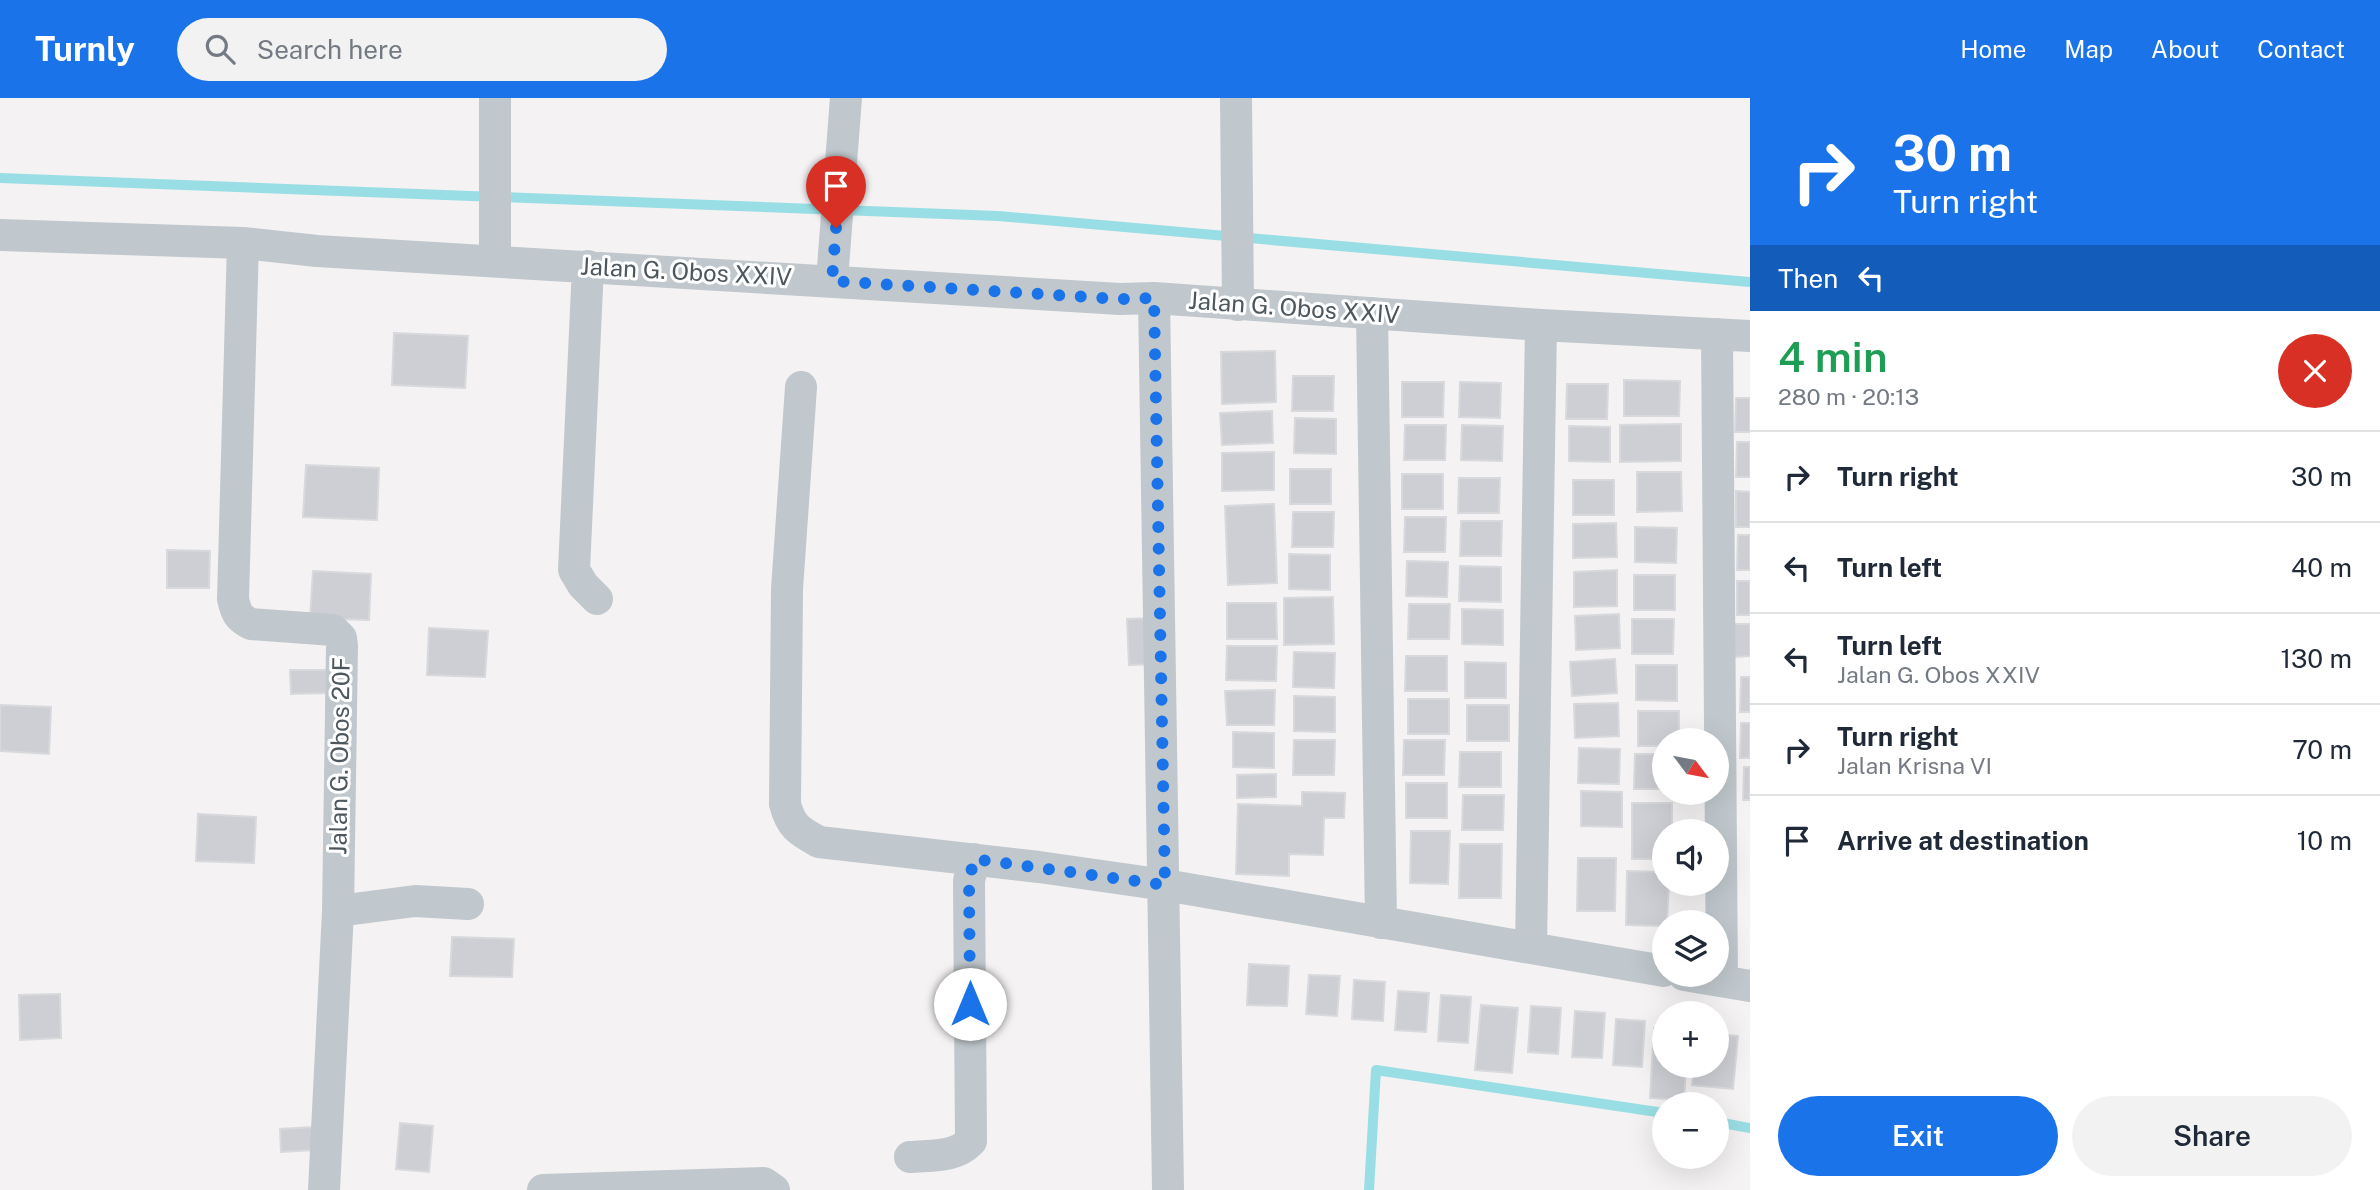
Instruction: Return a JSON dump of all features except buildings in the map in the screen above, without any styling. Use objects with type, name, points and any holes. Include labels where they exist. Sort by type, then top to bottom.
[{"type":"street","points":[[495,98],[495,261]]},
{"type":"street","points":[[832,281],[846,98]]},
{"type":"street","points":[[1236,98],[1238,305]]},
{"type":"street","name":"Jalan G. Obos XXIV","points":[[0,235],[243,243],[317,251],[1120,299],[1154,298],[1541,325],[1750,336]]},
{"type":"street","name":"Jalan G. Obos 20F","points":[[243,243],[233,599],[236,613],[251,624],[332,630],[341,638],[338,911],[324,1190]]},
{"type":"street","points":[[588,266],[575,570],[583,585],[597,599]]},
{"type":"street","points":[[1154,298],[1168,1190]]},
{"type":"street","points":[[1372,313],[1381,923]]},
{"type":"street","points":[[1531,948],[1541,325]]},
{"type":"street","points":[[1717,334],[1736,984]]},
{"type":"street","points":[[801,387],[787,589],[785,804],[789,821],[801,833],[819,842],[974,859],[1165,885],[1652,969]]},
{"type":"street","points":[[910,1157],[952,1154],[971,1141],[969,881],[974,859]]},
{"type":"street","points":[[338,911],[415,901],[468,904]]},
{"type":"street","points":[[543,1190],[764,1183],[774,1190]]},
{"type":"waterway","points":[[0,178],[998,216],[1750,282]]},
{"type":"waterway","points":[[1369,1190],[1376,1070],[1652,1111]]},
{"type":"waterway","points":[[1729,1124],[1750,1128]]},
{"type":"route","points":[[836,228],[832,281],[1120,299],[1154,298],[1165,885],[974,859],[969,881],[970,1004]]}]
